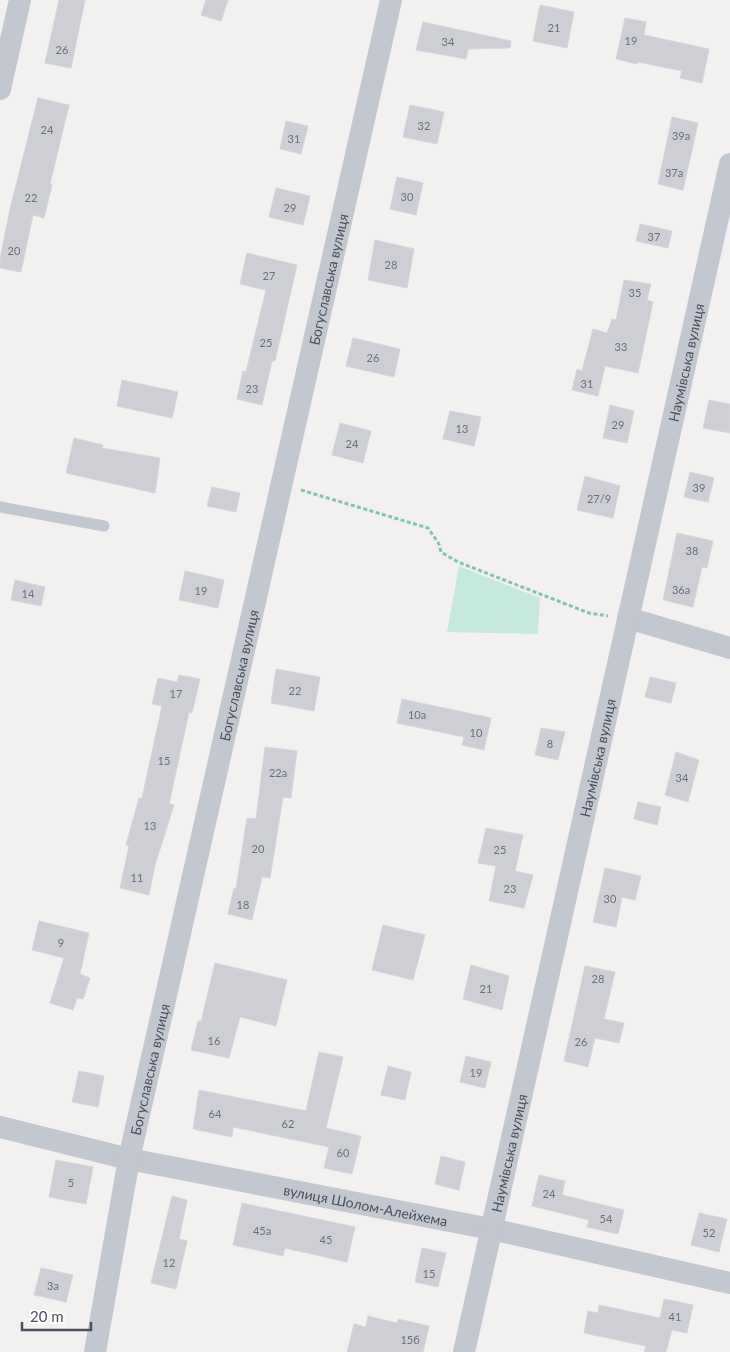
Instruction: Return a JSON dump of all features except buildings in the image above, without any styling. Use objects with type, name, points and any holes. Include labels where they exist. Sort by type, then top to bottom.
[{"type":"street","points":[[0,89],[20,0]]},
{"type":"street","name":"Богуславська вулиця","points":[[95,1352],[128,1158],[392,0]]},
{"type":"street","name":"Наумівська вулиця","points":[[464,1352],[730,164]]},
{"type":"street","points":[[628,620],[730,648]]},
{"type":"street","name":"вулиця Шолом-Алейхема","points":[[0,1127],[128,1158],[491,1229],[730,1282]]},
{"type":"lane","points":[[0,507],[104,526]]},
{"type":"path","points":[[282,484],[428,528],[439,544],[440,552],[458,562],[589,613],[628,620]]},
{"type":"green space","points":[[459,566],[540,598],[538,634],[447,632]]}]
